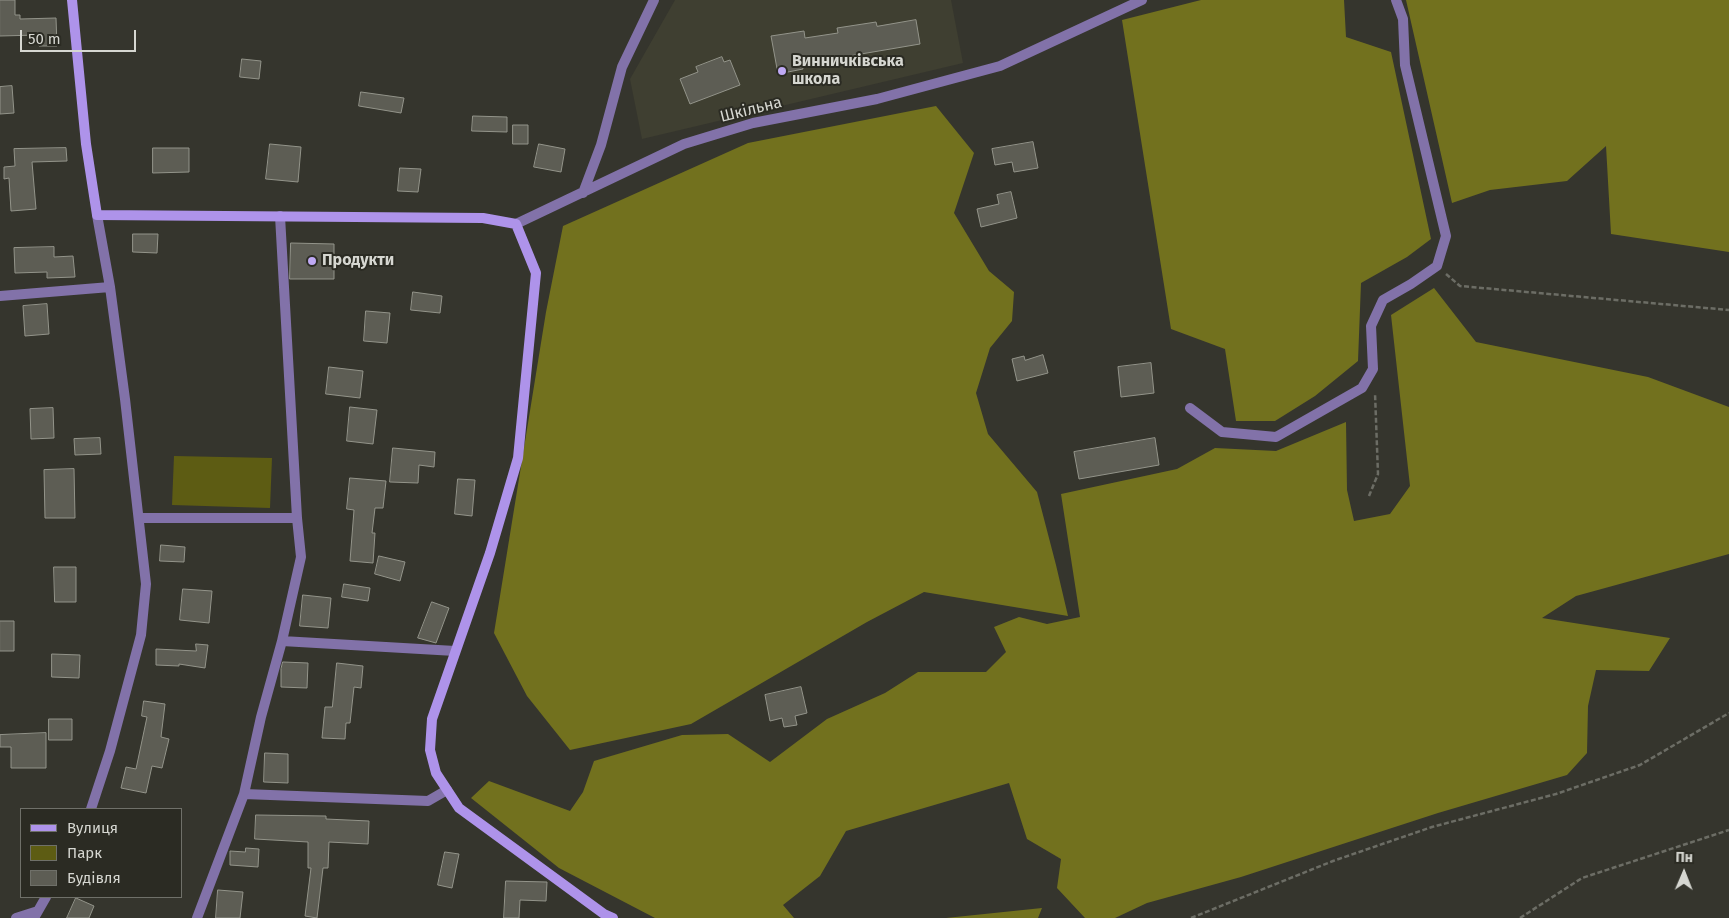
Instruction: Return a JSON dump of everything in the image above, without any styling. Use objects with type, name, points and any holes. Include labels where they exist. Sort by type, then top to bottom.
[{"type":"street","points":[[72,0],[86,144],[96,215],[110,287],[146,584],[141,635],[110,751],[91,808]]},
{"type":"street","points":[[583,193],[601,145],[622,67],[654,0]]},
{"type":"street","name":"Шкільна","points":[[516,224],[684,144],[745,126],[877,99],[1000,66],[1142,0]]},
{"type":"street","points":[[1190,408],[1222,432],[1276,438],[1362,388],[1373,369],[1372,326],[1383,300],[1437,266],[1446,236],[1405,65],[1403,19],[1396,0]]},
{"type":"street","points":[[96,215],[483,218],[516,224],[536,273],[518,458],[490,553],[432,719],[430,750],[436,773],[459,808],[604,914],[613,918]]},
{"type":"street","points":[[197,918],[244,794],[301,557],[297,518],[280,216]]},
{"type":"street","points":[[0,296],[110,287]]},
{"type":"street","points":[[139,518],[297,518]]},
{"type":"street","points":[[282,641],[455,651]]},
{"type":"street","points":[[244,794],[428,801],[447,790]]},
{"type":"street","points":[[16,918],[36,915],[45,898]]},
{"type":"path","points":[[1437,266],[1460,286],[1729,310]]},
{"type":"path","points":[[1369,496],[1378,474],[1373,369]]},
{"type":"path","points":[[1191,918],[1333,861],[1432,827],[1556,794],[1640,765],[1729,712]]},
{"type":"path","points":[[1520,918],[1582,878],[1729,830]]},
{"type":"shaded area","name":"Винничківська школа","points":[[675,0],[951,0],[963,63],[642,139],[630,79]]},
{"type":"shaded area","points":[[1201,0],[1344,0],[1346,37],[1391,52],[1431,239],[1407,257],[1361,283],[1358,361],[1315,396],[1275,421],[1236,421],[1225,349],[1171,329],[1122,20]]},
{"type":"shaded area","points":[[1406,0],[1729,0],[1729,252],[1611,234],[1606,146],[1567,181],[1490,190],[1452,203]]},
{"type":"shaded area","points":[[936,106],[974,153],[954,213],[989,271],[1014,292],[1012,321],[990,348],[976,393],[988,434],[1037,492],[1068,616],[924,592],[867,622],[691,724],[570,750],[527,696],[494,633],[546,312],[563,226],[748,143]]},
{"type":"shaded area","points":[[1434,288],[1476,342],[1648,377],[1729,407],[1729,554],[1576,596],[1542,618],[1670,638],[1649,671],[1596,670],[1588,706],[1587,753],[1567,775],[1438,813],[1241,877],[1147,903],[1115,918],[1085,918],[1057,888],[1061,859],[1027,839],[1009,783],[846,831],[820,876],[783,905],[794,918],[655,918],[559,868],[471,798],[489,781],[570,811],[583,792],[594,761],[682,735],[728,734],[770,762],[827,719],[885,693],[918,672],[986,672],[1006,652],[994,627],[1019,617],[1047,624],[1080,617],[1061,494],[1177,469],[1215,448],[1276,451],[1346,422],[1347,490],[1354,521],[1390,514],[1410,486],[1391,315]]},
{"type":"shaded area","points":[[1042,908],[1038,918],[946,918]]},
{"type":"green space","points":[[174,456],[272,458],[270,508],[172,505]]},
{"type":"building","points":[[0,0],[15,0],[15,15],[20,15],[20,19],[56,18],[57,46],[39,46],[39,35],[0,36]]},
{"type":"building","points":[[916,20],[920,44],[802,64],[803,69],[778,74],[771,36],[804,31],[805,38],[838,33],[837,28],[876,22],[877,26]]},
{"type":"building","points":[[722,57],[724,62],[730,60],[740,85],[690,104],[680,79],[698,72],[696,67]]},
{"type":"building","points":[[242,59],[261,61],[259,79],[240,77]]},
{"type":"building","points":[[12,86],[14,113],[0,114],[0,87]]},
{"type":"building","points":[[361,92],[404,98],[401,113],[359,106]]},
{"type":"building","points":[[473,116],[507,117],[507,132],[472,131]]},
{"type":"building","points":[[513,125],[528,125],[528,144],[513,144]]},
{"type":"building","points":[[1033,142],[1038,168],[1014,172],[1012,162],[995,165],[992,149]]},
{"type":"building","points":[[270,144],[301,147],[298,182],[266,179]]},
{"type":"building","points":[[539,144],[565,149],[561,172],[534,167]]},
{"type":"building","points":[[66,148],[67,161],[32,162],[36,209],[11,211],[9,178],[4,179],[4,167],[15,166],[14,149]]},
{"type":"building","points":[[153,148],[189,148],[189,172],[153,173]]},
{"type":"building","points":[[400,168],[421,169],[418,192],[398,191]]},
{"type":"building","points":[[1011,192],[1017,218],[981,227],[977,209],[999,204],[997,195]]},
{"type":"building","points":[[133,234],[158,234],[157,253],[133,252]]},
{"type":"building","name":"Продукти","points":[[291,243],[334,244],[334,279],[290,279]]},
{"type":"building","points":[[54,247],[54,257],[73,256],[75,277],[47,278],[47,272],[15,273],[14,248]]},
{"type":"building","points":[[413,292],[442,296],[440,313],[411,310]]},
{"type":"building","points":[[47,304],[49,334],[25,336],[23,306]]},
{"type":"building","points":[[366,311],[390,313],[387,343],[364,341]]},
{"type":"building","points":[[1043,355],[1048,373],[1017,381],[1012,359],[1024,356],[1025,360]]},
{"type":"building","points":[[1151,363],[1154,393],[1121,397],[1118,367]]},
{"type":"building","points":[[329,367],[363,371],[360,398],[326,394]]},
{"type":"building","points":[[350,407],[377,410],[373,444],[347,441]]},
{"type":"building","points":[[53,408],[54,438],[31,439],[30,409]]},
{"type":"building","points":[[100,438],[101,454],[75,455],[74,439]]},
{"type":"building","points":[[1155,438],[1159,465],[1079,479],[1074,452]]},
{"type":"building","points":[[393,448],[435,452],[434,467],[419,465],[418,483],[390,482]]},
{"type":"building","points":[[74,469],[75,518],[45,518],[44,470]]},
{"type":"building","points":[[350,478],[386,481],[383,508],[375,508],[372,533],[375,533],[373,563],[350,561],[354,510],[347,509]]},
{"type":"building","points":[[458,479],[475,480],[472,516],[455,514]]},
{"type":"building","points":[[161,545],[185,547],[184,562],[160,561]]},
{"type":"building","points":[[379,556],[405,562],[400,581],[375,574]]},
{"type":"building","points":[[54,567],[76,567],[76,602],[55,602]]},
{"type":"building","points":[[344,584],[370,588],[368,601],[342,597]]},
{"type":"building","points":[[183,589],[212,591],[209,623],[180,620]]},
{"type":"building","points":[[303,595],[331,598],[328,628],[300,626]]},
{"type":"building","points":[[432,602],[449,608],[436,643],[418,638]]},
{"type":"building","points":[[0,621],[14,621],[14,651],[0,651]]},
{"type":"building","points":[[196,644],[208,645],[205,668],[179,664],[179,666],[156,665],[156,649],[196,651]]},
{"type":"building","points":[[52,654],[80,655],[79,678],[52,677]]},
{"type":"building","points":[[283,662],[308,663],[307,688],[281,687]]},
{"type":"building","points":[[337,663],[363,666],[361,688],[354,687],[350,723],[346,723],[345,739],[322,738],[325,707],[332,707]]},
{"type":"building","points":[[801,687],[807,713],[795,716],[797,725],[784,727],[782,718],[770,721],[765,695]]},
{"type":"building","points":[[144,701],[165,704],[161,737],[169,739],[162,768],[152,766],[146,793],[121,788],[126,767],[136,769],[147,717],[142,716]]},
{"type":"building","points":[[49,719],[72,719],[72,740],[49,740]]},
{"type":"building","points":[[46,733],[46,768],[11,768],[11,747],[0,747],[0,735]]},
{"type":"building","points":[[265,753],[288,754],[288,783],[264,782]]},
{"type":"building","points":[[256,815],[326,816],[326,819],[369,821],[368,844],[329,842],[328,868],[323,868],[317,918],[305,916],[311,868],[308,868],[308,842],[255,839]]},
{"type":"building","points":[[246,848],[259,849],[258,867],[230,865],[230,851],[245,852]]},
{"type":"building","points":[[445,852],[459,854],[452,888],[438,885]]},
{"type":"building","points":[[506,881],[547,882],[546,901],[520,900],[519,918],[504,918]]},
{"type":"building","points":[[218,890],[243,892],[240,918],[216,918]]},
{"type":"building","points":[[76,898],[94,906],[89,918],[67,918]]},
{"type":"place","name":"Винничківська школа","points":[[782,71]]},
{"type":"place","name":"Продукти","points":[[312,261]]}]
